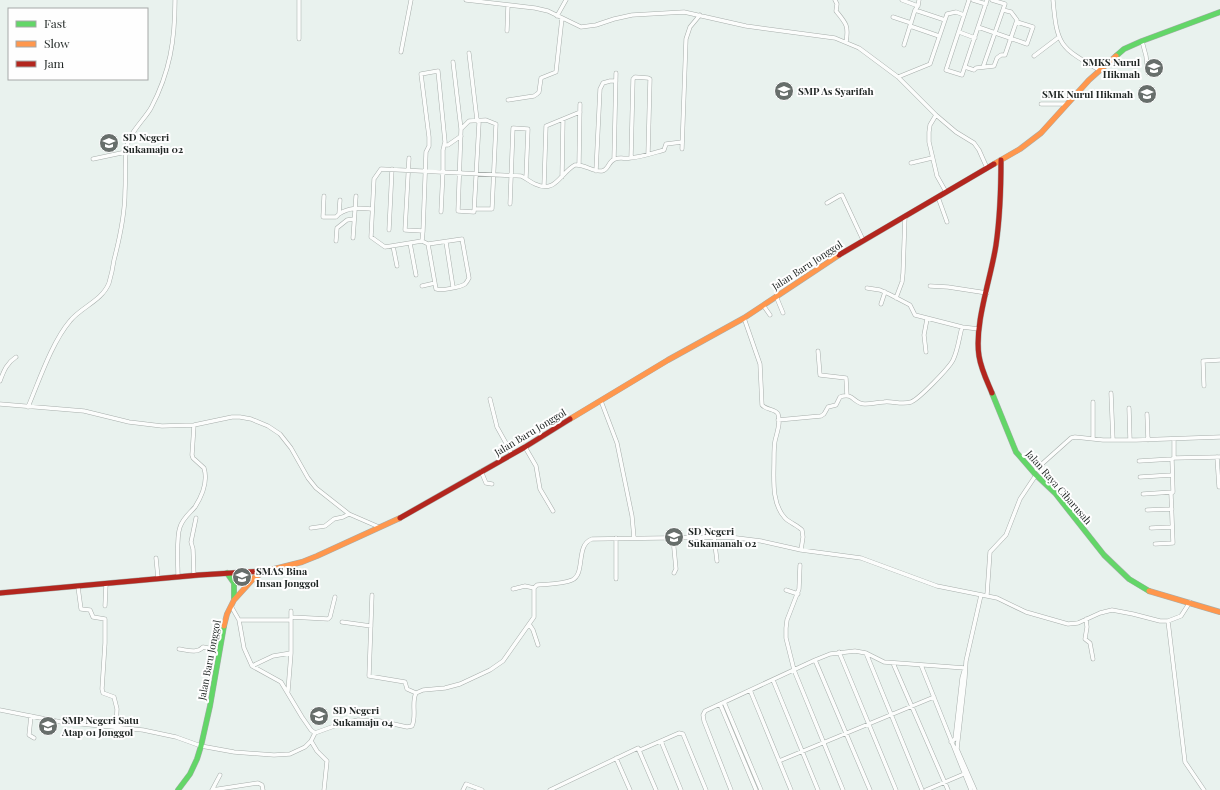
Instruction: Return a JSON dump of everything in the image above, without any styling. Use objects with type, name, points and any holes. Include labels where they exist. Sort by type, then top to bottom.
[{"type":"main road","name":"Jalan Baru Jonggol","points":[[178,790],[190,774],[201,746],[225,623],[234,600],[251,580],[266,571],[310,559],[379,528],[525,447],[678,354],[744,318],[820,266],[863,240],[1020,149],[1036,138],[1065,104],[1099,70],[1124,49],[1220,12]]},
{"type":"main road","name":"Jalan Raya Cibarusah","points":[[1001,160],[1002,185],[996,245],[979,329],[978,345],[984,373],[1016,452],[1034,473],[1055,493],[1104,555],[1123,574],[1150,592],[1190,602],[1220,612]]},
{"type":"main road","points":[[0,593],[78,587],[158,578],[266,571]]},
{"type":"main road","points":[[228,573],[234,583],[234,600]]},
{"type":"street","points":[[28,407],[54,348],[64,330],[76,315],[97,299],[109,283],[122,222],[125,192],[126,152],[129,140],[150,110],[164,83],[172,46],[175,0]]},
{"type":"street","points":[[299,0],[299,39]]},
{"type":"street","points":[[400,52],[410,0]]},
{"type":"street","points":[[466,0],[535,8],[577,25],[586,27],[614,18],[632,15],[684,12],[746,26],[823,36],[846,42],[867,53],[898,77],[936,115],[956,132],[974,143],[979,150],[987,168]]},
{"type":"street","points":[[557,16],[566,0]]},
{"type":"street","points":[[835,0],[837,4],[836,11],[844,18],[846,25],[846,42]]},
{"type":"street","points":[[902,0],[918,6]]},
{"type":"street","points":[[904,45],[919,0]]},
{"type":"street","points":[[969,0],[946,70],[962,75],[987,0]]},
{"type":"street","points":[[973,0],[986,4]]},
{"type":"street","points":[[983,67],[1005,4],[992,0]]},
{"type":"street","points":[[1053,0],[1057,30],[1061,42],[1069,52],[1099,70]]},
{"type":"street","points":[[507,31],[508,5]]},
{"type":"street","points":[[916,10],[945,20]]},
{"type":"street","points":[[978,27],[1027,44],[1033,28],[1017,22],[1011,12],[1003,10]]},
{"type":"street","points":[[898,77],[930,64],[947,14],[956,12],[964,15]]},
{"type":"street","points":[[682,149],[686,39],[690,27],[700,15]]},
{"type":"street","points":[[893,17],[939,36]]},
{"type":"street","points":[[508,100],[534,96],[539,92],[541,78],[556,72],[562,18]]},
{"type":"street","points":[[965,67],[974,70],[976,68],[994,66],[997,58],[1001,55],[1005,55],[1017,22]]},
{"type":"street","points":[[958,32],[975,38]]},
{"type":"street","points":[[1034,56],[1059,37]]},
{"type":"street","points":[[1142,41],[1148,73]]},
{"type":"street","points":[[469,53],[479,123],[474,209]]},
{"type":"street","points":[[453,62],[461,129],[458,211],[474,212],[474,209],[492,209],[496,124],[486,120],[469,121],[461,129]]},
{"type":"street","points":[[422,241],[426,152],[429,146],[429,137],[421,74],[438,71],[445,142],[441,212]]},
{"type":"street","points":[[614,159],[616,73]]},
{"type":"street","points":[[631,158],[633,79],[635,77],[650,79],[648,154]]},
{"type":"street","points":[[596,171],[598,96],[603,83],[616,81]]},
{"type":"street","points":[[579,164],[580,104]]},
{"type":"street","points":[[1041,104],[1065,104]]},
{"type":"street","points":[[544,186],[546,128],[547,126],[580,112]]},
{"type":"street","points":[[936,115],[930,125],[929,132],[932,158],[937,176],[946,192]]},
{"type":"street","points":[[562,119],[562,177]]},
{"type":"street","points":[[510,204],[513,128],[527,128],[528,131],[526,178]]},
{"type":"street","points":[[444,145],[448,145],[461,136]]},
{"type":"street","points":[[428,244],[436,289],[440,291],[463,285],[467,282],[469,278],[462,239],[428,244],[422,241],[385,247],[370,237],[374,179],[381,169],[510,174],[526,178],[534,184],[553,186],[573,165],[579,164],[596,171],[605,171],[610,162],[614,159],[631,158],[664,150],[666,144],[682,142]]},
{"type":"street","points":[[93,159],[126,152]]},
{"type":"street","points":[[408,158],[406,230],[423,230]]},
{"type":"street","points":[[911,163],[932,158]]},
{"type":"street","points":[[389,230],[392,169]]},
{"type":"street","points":[[827,203],[842,195],[863,240]]},
{"type":"street","points":[[324,196],[323,217],[336,217],[344,210],[355,208],[372,209]]},
{"type":"street","points":[[353,238],[356,196]]},
{"type":"street","points":[[938,197],[947,222]]},
{"type":"street","points":[[339,214],[340,200]]},
{"type":"street","points":[[896,298],[902,282],[903,273],[905,216]]},
{"type":"street","points":[[336,241],[337,228],[347,220],[354,219]]},
{"type":"street","points":[[446,242],[453,288]]},
{"type":"street","points":[[410,243],[416,276]]},
{"type":"street","points":[[393,246],[397,266]]},
{"type":"street","points":[[422,286],[435,283]]},
{"type":"street","points":[[930,286],[948,287],[987,293]]},
{"type":"street","points":[[867,288],[885,292],[910,305],[915,315],[962,327],[979,329]]},
{"type":"street","points":[[881,304],[885,292]]},
{"type":"street","points":[[776,296],[783,313]]},
{"type":"street","points":[[763,305],[770,315]]},
{"type":"street","points":[[744,318],[760,364],[762,405],[777,412],[778,431],[774,450],[775,496],[780,511],[785,519],[802,530],[803,537],[801,550]]},
{"type":"street","points":[[926,352],[924,335],[927,319]]},
{"type":"street","points":[[778,420],[821,416],[828,407],[836,405],[840,397],[847,396],[850,396],[859,403],[864,404],[886,402],[904,404],[913,401],[920,397],[952,363],[962,327]]},
{"type":"street","points":[[818,351],[820,375],[846,378],[847,396]]},
{"type":"street","points":[[0,380],[6,366],[16,357]]},
{"type":"street","points":[[1204,386],[1203,362],[1220,360]]},
{"type":"street","points":[[1111,393],[1113,440]]},
{"type":"street","points":[[490,399],[497,427],[512,454]]},
{"type":"street","points":[[601,401],[617,443],[632,516],[634,538]]},
{"type":"street","points":[[1093,402],[1094,439]]},
{"type":"street","points":[[0,404],[84,411],[129,422],[154,425],[194,425],[240,417],[251,419],[268,426],[280,434],[316,488],[349,514],[379,528]]},
{"type":"street","points":[[1129,408],[1130,440]]},
{"type":"street","points":[[1147,414],[1148,440]]},
{"type":"street","points":[[178,577],[179,528],[185,517],[199,500],[205,481],[204,468],[193,458],[192,455],[194,425]]},
{"type":"street","points":[[987,596],[990,552],[1006,536],[1020,498],[1034,473],[1072,438],[1148,440],[1220,437]]},
{"type":"street","points":[[1155,544],[1173,543],[1171,494],[1173,492],[1172,475],[1174,439]]},
{"type":"street","points":[[525,447],[536,466],[540,489],[553,511]]},
{"type":"street","points":[[1139,461],[1219,457],[1219,487]]},
{"type":"street","points":[[481,471],[486,483],[492,484]]},
{"type":"street","points":[[1140,477],[1172,475]]},
{"type":"street","points":[[1143,494],[1173,492]]},
{"type":"street","points":[[1147,510],[1172,509]]},
{"type":"street","points":[[311,528],[325,526],[334,519],[349,514]]},
{"type":"street","points":[[194,576],[193,549],[191,542],[196,518]]},
{"type":"street","points":[[1151,528],[1172,527]]},
{"type":"street","points":[[714,537],[717,560]]},
{"type":"street","points":[[513,589],[525,586],[534,588],[538,585],[575,579],[578,573],[583,548],[586,542],[592,539],[729,537],[747,538],[801,550],[836,554],[868,560],[937,586],[997,598],[1026,612],[1063,623],[1074,624],[1100,613],[1112,610],[1160,621],[1168,621],[1180,616],[1190,602]]},
{"type":"street","points":[[616,538],[616,580]]},
{"type":"street","points":[[673,538],[676,568],[674,573]]},
{"type":"street","points":[[156,558],[158,578]]},
{"type":"street","points":[[800,565],[798,594],[789,614],[786,628],[786,638],[794,670],[843,790]]},
{"type":"street","points":[[106,584],[106,606]]},
{"type":"street","points":[[78,587],[81,609],[90,610],[93,616],[105,619],[102,689],[103,692],[114,697],[117,709],[116,727]]},
{"type":"street","points":[[0,710],[61,722],[144,730],[176,737],[201,746],[234,752],[282,755],[305,747],[311,741],[315,733],[337,725],[358,720],[380,721],[410,727],[413,724],[414,699],[416,693],[422,690],[445,688],[460,684],[498,665],[507,657],[534,617],[534,588]]},
{"type":"street","points":[[786,590],[798,594]]},
{"type":"street","points":[[372,595],[369,676],[405,682],[407,689],[416,693]]},
{"type":"street","points":[[975,790],[958,749],[967,653],[981,595]]},
{"type":"street","points":[[239,620],[291,618],[328,619],[330,617],[335,597]]},
{"type":"street","points":[[231,606],[239,620],[245,653],[252,666],[277,678],[288,691],[302,717],[311,730],[315,733]]},
{"type":"street","points":[[288,691],[291,653],[291,611]]},
{"type":"street","points":[[1086,619],[1087,627],[1085,639],[1090,643],[1093,659]]},
{"type":"street","points":[[1168,621],[1185,762],[1204,790]]},
{"type":"street","points":[[342,622],[371,626]]},
{"type":"street","points":[[529,624],[533,630],[538,645]]},
{"type":"street","points":[[179,649],[196,652],[203,647],[206,647],[219,650]]},
{"type":"street","points":[[731,790],[703,718],[705,711],[815,660],[839,652],[855,651],[866,653],[879,660],[893,663],[965,668]]},
{"type":"street","points":[[839,652],[895,790]]},
{"type":"street","points":[[252,666],[273,656],[291,653]]},
{"type":"street","points":[[866,653],[922,790]]},
{"type":"street","points":[[815,660],[870,790]]},
{"type":"street","points":[[893,663],[913,706],[948,790]]},
{"type":"street","points":[[921,665],[971,790]]},
{"type":"street","points":[[951,742],[955,739],[962,678],[965,668]]},
{"type":"street","points":[[773,680],[818,790]]},
{"type":"street","points":[[750,690],[791,790]]},
{"type":"street","points":[[779,761],[934,697]]},
{"type":"street","points":[[722,703],[756,790]]},
{"type":"street","points":[[722,703],[760,790]]},
{"type":"street","points":[[31,716],[29,735],[34,738]]},
{"type":"street","points":[[550,790],[557,789],[637,748],[640,750],[679,733],[684,735],[706,790]]},
{"type":"street","points":[[311,741],[317,751],[327,761],[324,790]]},
{"type":"street","points":[[660,741],[681,790]]},
{"type":"street","points":[[640,750],[656,790]]},
{"type":"street","points":[[616,758],[630,790]]},
{"type":"street","points":[[926,790],[964,774]]},
{"type":"street","points":[[212,790],[220,775]]},
{"type":"street","points":[[212,790],[260,784],[263,790]]},
{"type":"street","points":[[463,790],[466,784],[482,790]]},
{"type":"street","points":[[244,785],[245,790]]},
{"type":"traffic: fast","points":[[1116,56],[1124,49],[1142,41],[1220,12]]},
{"type":"traffic: fast","points":[[992,393],[1016,452],[1036,475],[1055,493],[1104,555],[1129,579],[1149,591]]},
{"type":"traffic: fast","points":[[227,573],[234,583],[234,598]]},
{"type":"traffic: fast","points":[[178,790],[190,774],[201,746],[210,706],[224,626]]},
{"type":"traffic: slow","points":[[994,164],[1020,149],[1041,133],[1089,80],[1116,56]]},
{"type":"traffic: slow","points":[[570,419],[668,360],[744,318],[839,255]]},
{"type":"traffic: slow","points":[[224,626],[227,614],[234,600],[255,577],[266,571],[302,562],[317,556],[400,518]]},
{"type":"traffic: slow","points":[[1149,591],[1220,612]]},
{"type":"traffic: jam","points":[[992,393],[981,366],[978,343],[981,316],[996,245],[1000,202],[1001,160]]},
{"type":"traffic: jam","points":[[839,255],[994,164]]},
{"type":"traffic: jam","points":[[400,518],[525,447],[570,419]]},
{"type":"traffic: jam","points":[[0,593],[199,575],[266,571]]},
{"type":"place","name":"SMKS Nurul Hikmah","points":[[1154,68]]},
{"type":"place","name":"SMP As Syarifah","points":[[784,91]]},
{"type":"place","name":"SMK Nurul Hikmah","points":[[1147,94]]},
{"type":"place","name":"SD Negeri Sukamaju 02","points":[[109,143]]},
{"type":"place","name":"SD Negeri Sukamanah 02","points":[[674,537]]},
{"type":"place","name":"SMAS Bina Insan Jonggol","points":[[242,577]]},
{"type":"place","name":"SD Negeri Sukamaju 04","points":[[319,716]]},
{"type":"place","name":"SMP Negeri Satu Atap 01 Jonggol","points":[[48,726]]}]
